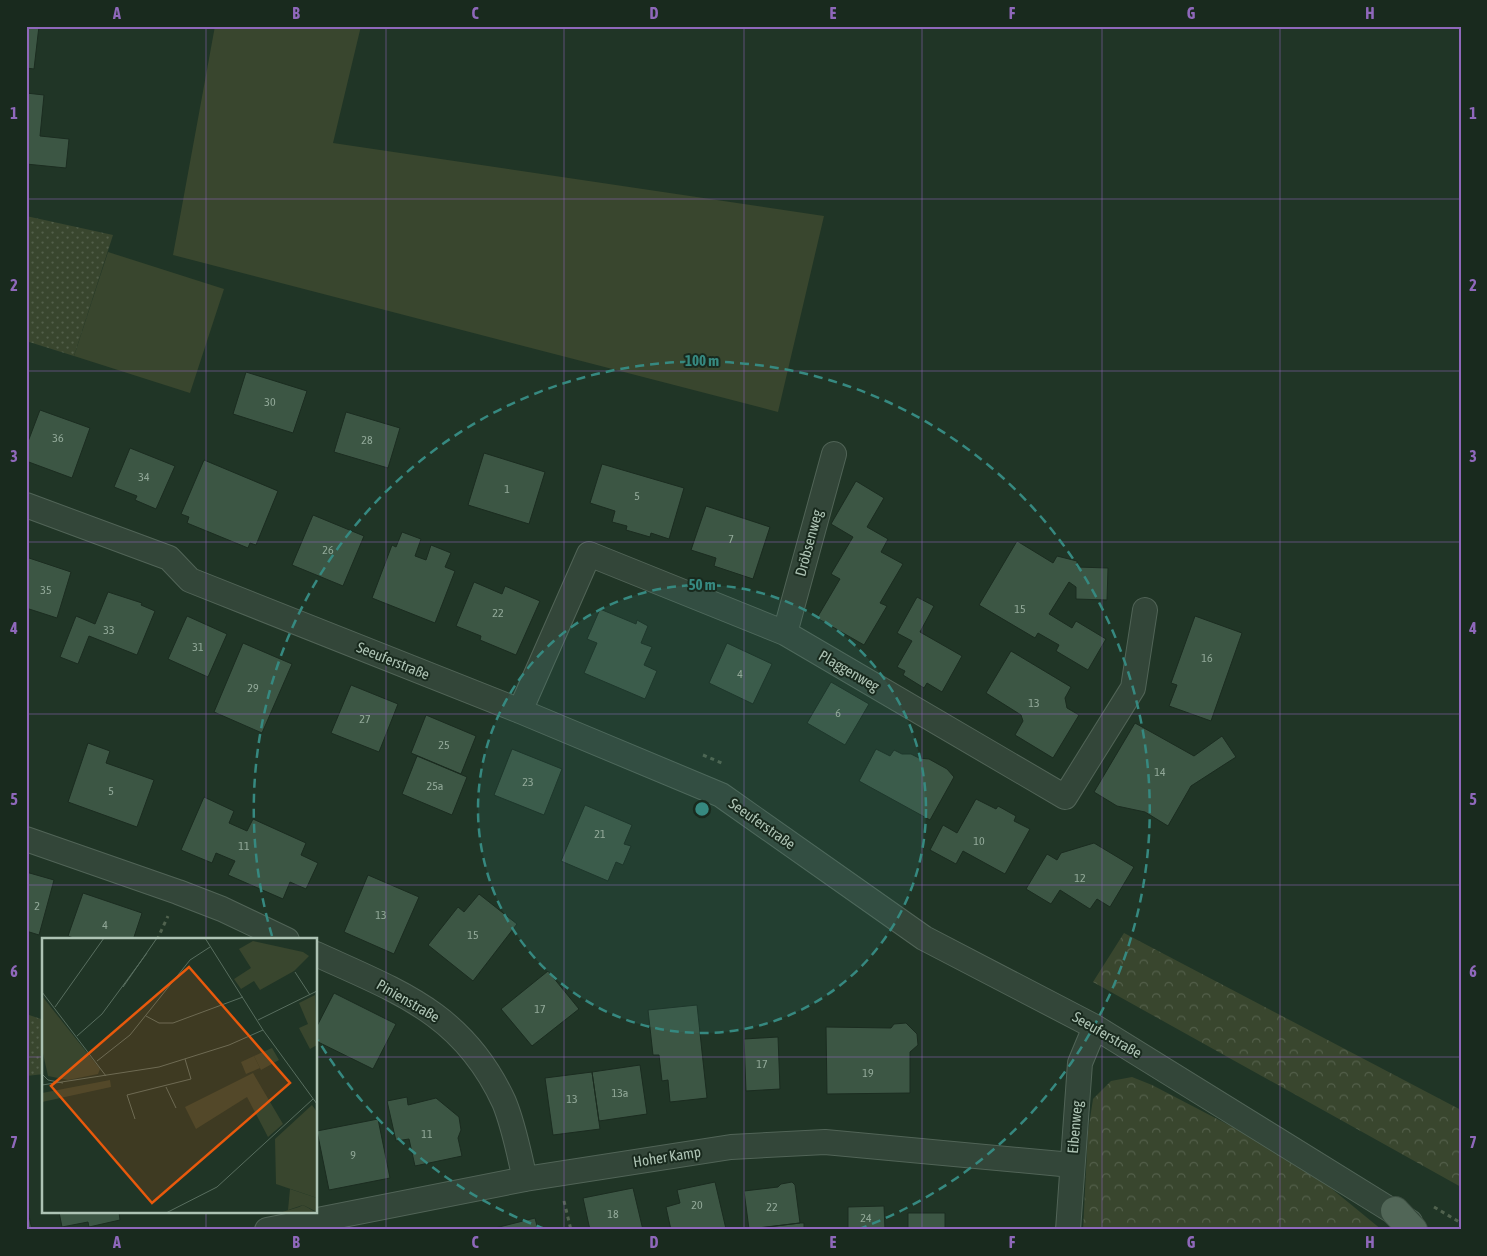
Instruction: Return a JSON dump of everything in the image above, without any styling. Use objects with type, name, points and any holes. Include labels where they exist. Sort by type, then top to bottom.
[{"type":"street","name":"Dröbsenweg","points":[[785,634],[834,454]]},
{"type":"street","name":"Seeuferstraße","points":[[26,506],[169,558],[190,580],[520,711],[721,795],[924,938],[1095,1026],[1422,1230]]},
{"type":"street","name":"Plaggenweg","points":[[520,711],[589,554],[785,634],[1065,797],[1133,688],[1144,610]]},
{"type":"street","points":[[26,839],[178,892],[222,909],[283,938]]},
{"type":"street","name":"Pinienstraße","points":[[318,955],[408,998],[437,1015],[464,1040],[487,1069],[505,1104],[525,1179]]},
{"type":"street","name":"Eibenweg","points":[[1068,1230],[1080,1063],[1095,1026]]},
{"type":"street","name":"Hoher Kamp","points":[[267,1230],[525,1179],[731,1147],[825,1142],[1072,1165]]},
{"type":"green space","points":[[215,26],[361,26],[333,143],[824,216],[778,412],[173,255]]},
{"type":"green space","points":[[26,216],[113,235],[74,356],[26,341]]},
{"type":"green space","points":[[108,252],[224,289],[190,393],[74,356]]},
{"type":"green space","points":[[1124,933],[1461,1110],[1461,1187],[1093,982]]},
{"type":"green space","points":[[26,1014],[42,1019],[42,1074],[26,1076]]},
{"type":"green space","points":[[1132,1077],[1152,1085],[1273,1148],[1315,1175],[1382,1230],[1083,1230],[1088,1132],[1093,1099],[1111,1081]]},
{"type":"building","points":[[26,26],[39,26],[34,69],[26,68]]},
{"type":"building","points":[[26,93],[44,95],[40,136],[69,139],[66,168],[26,164]]},
{"type":"building","points":[[246,372],[307,391],[293,433],[233,414]]},
{"type":"building","points":[[40,410],[90,428],[72,478],[26,461],[26,447]]},
{"type":"building","points":[[346,412],[400,428],[388,468],[334,452]]},
{"type":"building","points":[[130,448],[175,466],[156,509],[135,500],[137,496],[114,487]]},
{"type":"building","points":[[484,453],[545,472],[529,524],[468,505]]},
{"type":"building","points":[[204,460],[278,491],[256,545],[250,543],[248,548],[187,523],[189,517],[181,514]]},
{"type":"building","points":[[602,464],[684,488],[669,539],[651,533],[650,537],[626,530],[627,526],[612,522],[615,511],[590,503]]},
{"type":"building","points":[[856,481],[884,498],[867,527],[888,539],[881,552],[903,564],[880,603],[887,606],[864,645],[817,618],[840,579],[831,574],[853,537],[831,524]]},
{"type":"building","points":[[706,506],[770,527],[753,579],[714,566],[716,558],[691,550]]},
{"type":"building","points":[[313,515],[364,536],[343,586],[292,565]]},
{"type":"building","points":[[402,532],[421,539],[415,556],[426,560],[431,545],[451,553],[445,567],[455,571],[435,623],[372,598],[392,545],[396,547]]},
{"type":"building","points":[[1017,541],[1053,563],[1057,556],[1077,561],[1077,567],[1108,568],[1107,600],[1076,599],[1076,587],[1069,582],[1049,614],[1072,628],[1076,621],[1106,639],[1088,670],[1056,651],[1059,645],[1038,633],[1035,638],[979,605]]},
{"type":"building","points":[[26,557],[71,572],[57,618],[26,608]]},
{"type":"building","points":[[474,582],[502,594],[505,586],[540,601],[516,655],[480,640],[481,636],[456,626]]},
{"type":"building","points":[[108,592],[142,603],[141,605],[155,611],[137,655],[89,636],[78,664],[60,657],[76,616],[95,624]]},
{"type":"building","points":[[917,597],[934,606],[920,632],[962,656],[942,692],[927,683],[924,688],[903,675],[905,671],[897,667],[912,641],[897,633]]},
{"type":"building","points":[[600,609],[636,624],[637,620],[648,626],[641,643],[652,647],[644,665],[657,671],[645,699],[584,673],[597,643],[587,639]]},
{"type":"building","points":[[187,616],[227,634],[208,677],[168,659]]},
{"type":"building","points":[[1195,616],[1242,633],[1211,721],[1169,706],[1177,685],[1171,683]]},
{"type":"building","points":[[243,643],[292,664],[262,733],[214,712]]},
{"type":"building","points":[[727,643],[772,664],[753,704],[709,683]]},
{"type":"building","points":[[1011,651],[1071,687],[1065,698],[1067,708],[1079,715],[1053,758],[1015,735],[1023,721],[1021,715],[986,693]]},
{"type":"building","points":[[831,682],[869,704],[845,745],[807,723]]},
{"type":"building","points":[[351,685],[398,704],[379,752],[331,733]]},
{"type":"building","points":[[426,715],[476,736],[461,774],[411,753]]},
{"type":"building","points":[[1135,723],[1194,756],[1222,736],[1236,757],[1191,786],[1168,826],[1145,812],[1117,806],[1094,792]]},
{"type":"building","points":[[88,743],[110,751],[106,763],[154,780],[137,827],[68,802]]},
{"type":"building","points":[[512,749],[562,769],[544,815],[494,795]]},
{"type":"building","points":[[876,749],[890,756],[894,750],[902,754],[911,754],[919,758],[929,759],[947,769],[954,777],[930,820],[859,781]]},
{"type":"building","points":[[417,756],[467,777],[452,815],[402,794]]},
{"type":"building","points":[[204,797],[234,811],[229,823],[247,831],[253,819],[306,843],[301,855],[318,863],[306,889],[290,882],[283,899],[228,875],[235,861],[216,853],[212,863],[181,850]]},
{"type":"building","points":[[976,799],[996,809],[998,806],[1016,816],[1014,821],[1030,829],[1005,874],[963,851],[956,864],[930,850],[943,825],[957,833]]},
{"type":"building","points":[[585,805],[632,825],[624,844],[631,846],[623,865],[616,862],[608,881],[561,861]]},
{"type":"building","points":[[1094,843],[1134,867],[1110,907],[1097,899],[1090,909],[1060,890],[1051,904],[1026,889],[1047,854],[1057,860],[1061,853]]},
{"type":"building","points":[[26,872],[54,880],[39,935],[26,931]]},
{"type":"building","points":[[368,875],[419,897],[394,954],[344,932]]},
{"type":"building","points":[[83,893],[142,913],[134,938],[74,938],[68,936]]},
{"type":"building","points":[[479,894],[517,924],[473,981],[428,945],[458,907],[464,912]]},
{"type":"building","points":[[548,971],[579,1009],[532,1046],[501,1009]]},
{"type":"building","points":[[334,993],[396,1024],[373,1069],[318,1042],[318,1024]]},
{"type":"building","points":[[697,1005],[707,1098],[670,1102],[668,1080],[662,1081],[659,1055],[653,1055],[648,1010]]},
{"type":"building","points":[[906,1023],[917,1034],[918,1045],[910,1052],[910,1093],[827,1094],[826,1027],[891,1028],[894,1024]]},
{"type":"building","points":[[778,1037],[780,1089],[746,1091],[744,1039]]},
{"type":"building","points":[[640,1065],[647,1114],[599,1121],[592,1072]]},
{"type":"building","points":[[592,1072],[600,1129],[553,1135],[545,1078]]},
{"type":"building","points":[[407,1097],[408,1105],[436,1098],[459,1117],[461,1130],[458,1138],[462,1156],[415,1166],[409,1139],[396,1141],[387,1101]]},
{"type":"building","points":[[378,1119],[390,1178],[329,1190],[318,1131]]},
{"type":"building","points":[[715,1182],[726,1229],[671,1230],[666,1207],[680,1203],[677,1190]]},
{"type":"building","points":[[792,1182],[795,1185],[800,1223],[749,1229],[744,1191],[778,1187],[781,1184]]},
{"type":"building","points":[[633,1188],[643,1230],[590,1230],[583,1198]]},
{"type":"building","points":[[26,1202],[32,1230],[26,1230]]},
{"type":"building","points":[[884,1206],[885,1230],[848,1230],[848,1207]]},
{"type":"building","points":[[908,1213],[945,1213],[945,1230],[908,1230]]},
{"type":"building","points":[[59,1214],[119,1214],[120,1220],[89,1227],[88,1222],[62,1227]]},
{"type":"building","points":[[535,1218],[538,1230],[491,1230],[491,1229]]},
{"type":"building","points":[[804,1223],[804,1230],[752,1229]]}]
